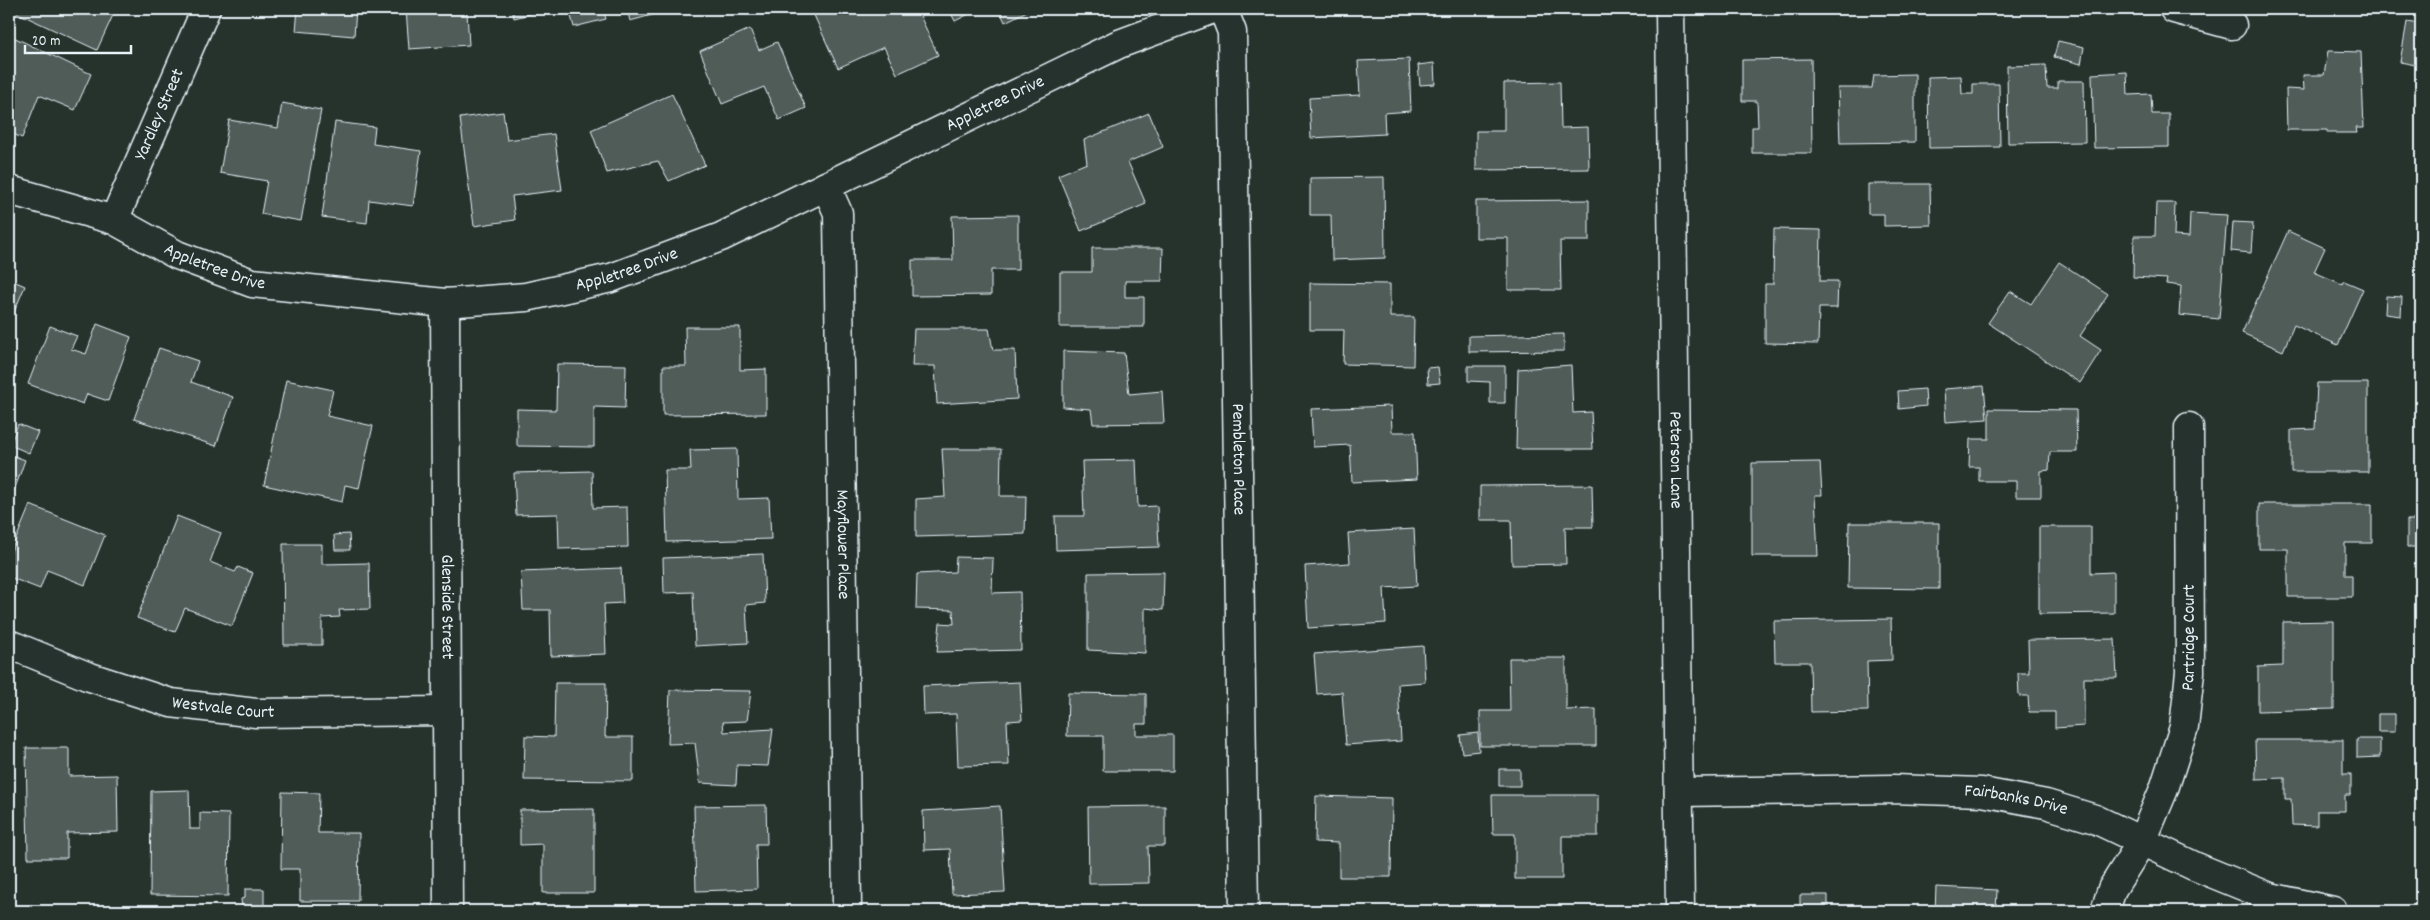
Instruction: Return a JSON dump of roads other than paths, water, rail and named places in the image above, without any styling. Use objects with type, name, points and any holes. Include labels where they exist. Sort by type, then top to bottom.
[{"type":"street","name":"Yardley Street","points":[[114,220],[206,9]]},
{"type":"street","name":"Appletree Drive","points":[[9,190],[114,220],[177,255],[252,283],[445,303],[526,297],[611,278],[721,237],[1119,44],[1213,9]]},
{"type":"street","name":"Pembleton Place","points":[[1223,9],[1232,32],[1244,911]]},
{"type":"street","name":"Peterson Lane","points":[[1670,9],[1680,911]]},
{"type":"street","points":[[2174,9],[2232,25]]},
{"type":"street","name":"Mayflower Place","points":[[826,186],[838,213],[847,906]]},
{"type":"street","name":"Glenside Street","points":[[445,303],[448,911]]},
{"type":"street","name":"Partridge Court","points":[[2105,911],[2112,889],[2142,841],[2164,789],[2184,727],[2190,672],[2189,427]]},
{"type":"street","name":"Westvale Court","points":[[9,644],[87,676],[171,704],[256,713],[447,710]]},
{"type":"street","name":"Fairbanks Drive","points":[[1679,792],[1893,789],[1982,792],[2046,804],[2095,819],[2194,866],[2270,896],[2333,911]]}]
